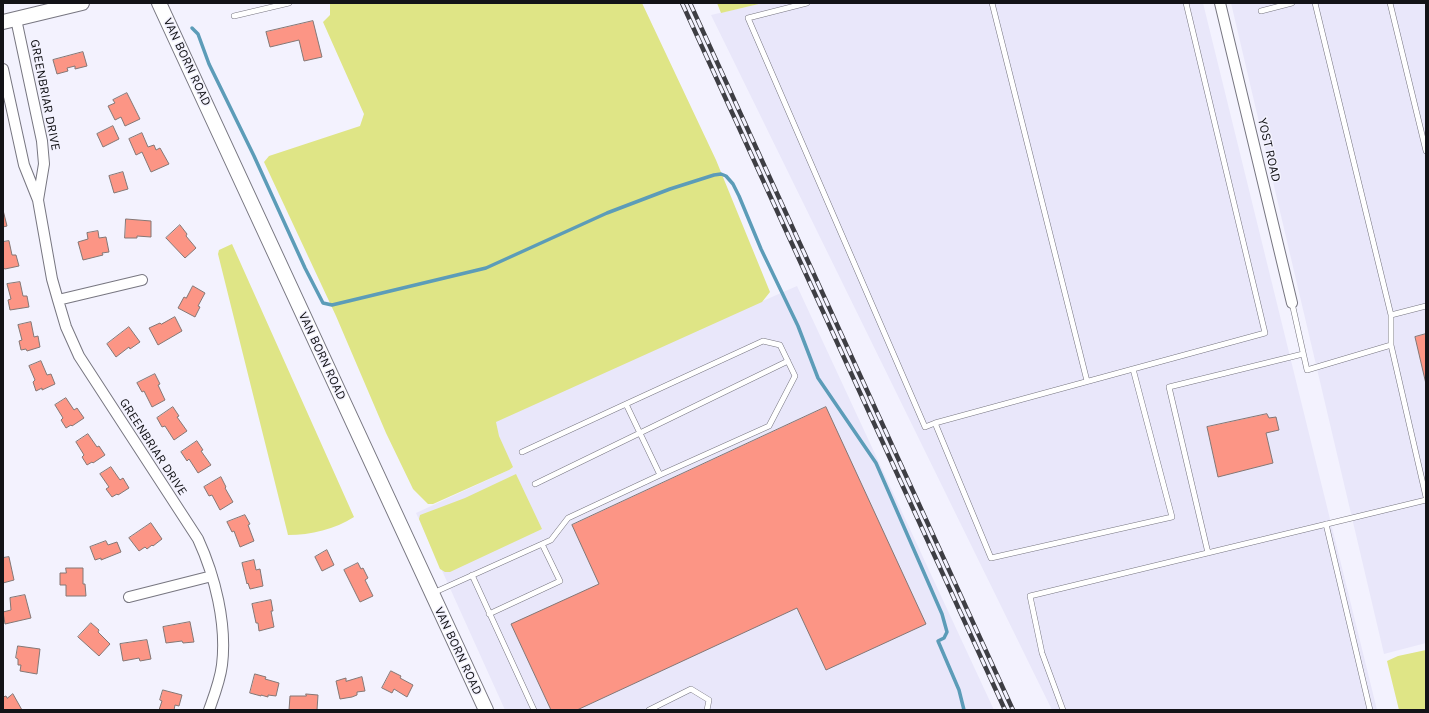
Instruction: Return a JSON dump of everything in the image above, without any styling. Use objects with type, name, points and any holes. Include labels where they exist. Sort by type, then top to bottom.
[{"type":"street","points":[[10,20],[82,3]]},
{"type":"street","name":"VAN BORN ROAD","points":[[159,3],[486,710]]},
{"type":"street","name":"YOST ROAD","points":[[1220,3],[1292,303]]},
{"type":"street","name":"GREENBRIAR DRIVE","points":[[10,20],[42,141],[44,164],[38,200]]},
{"type":"street","name":"GREENBRIAR DRIVE","points":[[3,69],[24,165],[38,200],[44,237],[58,300],[66,327],[79,356],[198,539],[206,557],[212,576],[221,620],[223,652],[219,680],[209,710]]},
{"type":"street","points":[[58,300],[142,280]]},
{"type":"street","points":[[129,597],[212,576]]},
{"type":"lane","points":[[234,16],[289,3]]},
{"type":"lane","points":[[807,3],[748,18],[925,428],[935,423],[1265,333],[1186,3]]},
{"type":"lane","points":[[992,3],[1087,381]]},
{"type":"lane","points":[[1261,11],[1292,3]]},
{"type":"lane","points":[[1315,3],[1392,315],[1391,345],[1426,497]]},
{"type":"lane","points":[[1390,3],[1426,151]]},
{"type":"lane","points":[[1292,303],[1307,370],[1391,345]]},
{"type":"lane","points":[[1392,315],[1426,306]]},
{"type":"lane","points":[[432,594],[551,540],[568,518],[769,426],[795,376],[780,345],[763,341],[522,452]]},
{"type":"lane","points":[[1208,553],[1169,387],[1303,354]]},
{"type":"lane","points":[[535,484],[788,361]]},
{"type":"lane","points":[[935,423],[991,558],[1172,517],[1133,369]]},
{"type":"lane","points":[[626,404],[660,476]]},
{"type":"lane","points":[[1063,710],[1042,653],[1030,596],[1426,500]]},
{"type":"lane","points":[[1326,524],[1370,710]]},
{"type":"lane","points":[[490,614],[560,581],[542,544]]},
{"type":"lane","points":[[472,576],[534,710]]},
{"type":"lane","points":[[649,710],[690,690],[708,700],[707,710]]},
{"type":"shaded area","points":[[763,3],[1203,3],[1377,710],[1052,710],[711,15]]},
{"type":"shaded area","points":[[1231,3],[1426,3],[1426,643],[1384,654]]},
{"type":"shaded area","points":[[797,286],[994,710],[505,710],[416,513],[509,470],[487,422]]},
{"type":"green space","points":[[330,3],[642,3],[716,160],[770,292],[762,302],[496,422],[499,436],[513,467],[433,504],[428,504],[413,489],[386,433],[336,316],[264,162],[269,156],[360,126],[364,114],[323,22],[330,15]]},
{"type":"green space","points":[[717,3],[763,3],[721,13]]},
{"type":"green space","points":[[232,244],[354,517],[331,528],[305,534],[288,535],[218,254],[219,250]]},
{"type":"green space","points":[[516,474],[542,529],[450,572],[445,572],[440,569],[419,519],[420,515],[465,498]]},
{"type":"green space","points":[[1426,650],[1426,710],[1399,710],[1387,661],[1398,656]]},
{"type":"building","points":[[313,21],[322,57],[304,61],[299,40],[270,47],[266,32]]},
{"type":"building","points":[[83,52],[87,66],[75,69],[75,66],[67,68],[68,71],[57,74],[53,60]]},
{"type":"building","points":[[127,93],[140,119],[125,126],[121,117],[115,120],[108,106],[115,103],[113,100]]},
{"type":"building","points":[[113,126],[119,139],[103,147],[97,134]]},
{"type":"building","points":[[142,133],[148,147],[154,145],[156,150],[160,148],[169,164],[151,172],[142,152],[136,155],[129,139]]},
{"type":"building","points":[[123,172],[128,189],[114,193],[109,176]]},
{"type":"building","points":[[3,210],[7,226],[3,227]]},
{"type":"building","points":[[126,219],[151,221],[151,237],[137,236],[137,238],[125,238]]},
{"type":"building","points":[[180,225],[187,234],[186,236],[196,248],[185,258],[166,238]]},
{"type":"building","points":[[98,231],[99,238],[106,237],[109,252],[83,260],[78,242],[88,239],[87,233]]},
{"type":"building","points":[[9,241],[12,255],[16,255],[19,266],[5,269],[3,268],[3,242]]},
{"type":"building","points":[[20,282],[23,296],[27,296],[29,307],[10,310],[8,300],[11,299],[7,284]]},
{"type":"building","points":[[193,286],[205,293],[198,306],[200,307],[195,317],[178,308],[184,297],[186,298]]},
{"type":"building","points":[[175,317],[182,331],[158,345],[149,328]]},
{"type":"building","points":[[31,322],[34,337],[38,336],[40,347],[27,351],[26,349],[21,350],[19,341],[22,340],[18,325]]},
{"type":"building","points":[[129,327],[140,342],[130,349],[129,347],[116,357],[107,344]]},
{"type":"building","points":[[1426,334],[1426,384],[1415,337]]},
{"type":"building","points":[[41,361],[47,375],[51,374],[55,384],[36,391],[33,382],[35,380],[29,366]]},
{"type":"building","points":[[155,374],[165,400],[152,407],[144,391],[142,392],[137,383]]},
{"type":"building","points":[[66,398],[74,410],[77,408],[84,418],[66,428],[61,420],[63,418],[55,405]]},
{"type":"building","points":[[173,407],[179,416],[177,417],[187,431],[174,440],[165,426],[162,427],[157,418]]},
{"type":"building","points":[[826,407],[926,624],[826,670],[797,608],[577,710],[551,710],[511,624],[599,584],[572,525]]},
{"type":"building","points":[[1267,414],[1269,418],[1276,417],[1279,430],[1266,433],[1273,463],[1218,477],[1207,427]]},
{"type":"building","points":[[88,434],[105,455],[87,465],[82,457],[84,455],[76,442]]},
{"type":"building","points":[[197,441],[203,450],[201,451],[211,465],[198,473],[189,459],[187,461],[181,452]]},
{"type":"building","points":[[111,467],[120,480],[123,478],[129,488],[112,497],[106,489],[109,487],[100,474]]},
{"type":"building","points":[[221,477],[233,502],[220,510],[212,495],[209,496],[204,487]]},
{"type":"building","points":[[245,515],[250,524],[248,525],[254,541],[240,547],[234,531],[232,532],[227,522]]},
{"type":"building","points":[[151,523],[162,539],[153,546],[152,545],[147,549],[145,547],[139,551],[129,538]]},
{"type":"building","points":[[106,541],[108,545],[117,542],[121,552],[101,560],[101,558],[95,560],[90,547]]},
{"type":"building","points":[[327,550],[334,565],[322,571],[315,557]]},
{"type":"building","points":[[9,557],[14,580],[3,583],[3,558]]},
{"type":"building","points":[[254,560],[256,570],[260,569],[263,586],[250,589],[248,583],[247,584],[242,563]]},
{"type":"building","points":[[358,563],[361,569],[363,568],[368,578],[365,580],[373,596],[360,602],[344,570]]},
{"type":"building","points":[[66,568],[83,568],[83,584],[85,584],[86,596],[66,596],[66,585],[60,585],[60,573],[66,573]]},
{"type":"building","points":[[25,595],[31,618],[5,624],[3,612],[11,610],[10,598]]},
{"type":"building","points":[[271,600],[273,611],[271,611],[274,627],[259,631],[252,604]]},
{"type":"building","points":[[190,622],[194,642],[183,643],[182,641],[166,643],[163,627]]},
{"type":"building","points":[[91,623],[99,630],[98,632],[110,644],[99,656],[78,637]]},
{"type":"building","points":[[147,640],[151,659],[140,661],[139,658],[123,661],[120,644]]},
{"type":"building","points":[[18,646],[40,649],[37,674],[20,671],[21,665],[18,665],[18,659],[16,658]]},
{"type":"building","points":[[391,671],[413,685],[407,697],[394,689],[392,693],[382,688]]},
{"type":"building","points":[[255,674],[279,683],[276,696],[268,695],[268,697],[250,693]]},
{"type":"building","points":[[362,677],[365,691],[357,692],[357,695],[352,697],[340,699],[336,681],[346,678],[346,681]]},
{"type":"building","points":[[163,690],[182,695],[179,706],[175,705],[174,710],[159,710]]},
{"type":"building","points":[[13,694],[22,710],[3,710],[3,697],[6,696],[7,698]]},
{"type":"building","points":[[306,694],[318,695],[317,710],[289,710],[290,696],[306,696]]},
{"type":"waterway","points":[[192,28],[198,34],[209,64],[323,303],[332,305],[486,268],[607,213],[670,189],[714,175],[721,174],[726,176],[733,184],[739,196],[761,249],[798,326],[818,378],[876,463],[942,614],[947,632],[944,638],[938,641],[959,690],[964,710]]},
{"type":"railway","points":[[682,3],[1005,710]]},
{"type":"railway","points":[[690,3],[1013,710]]}]
